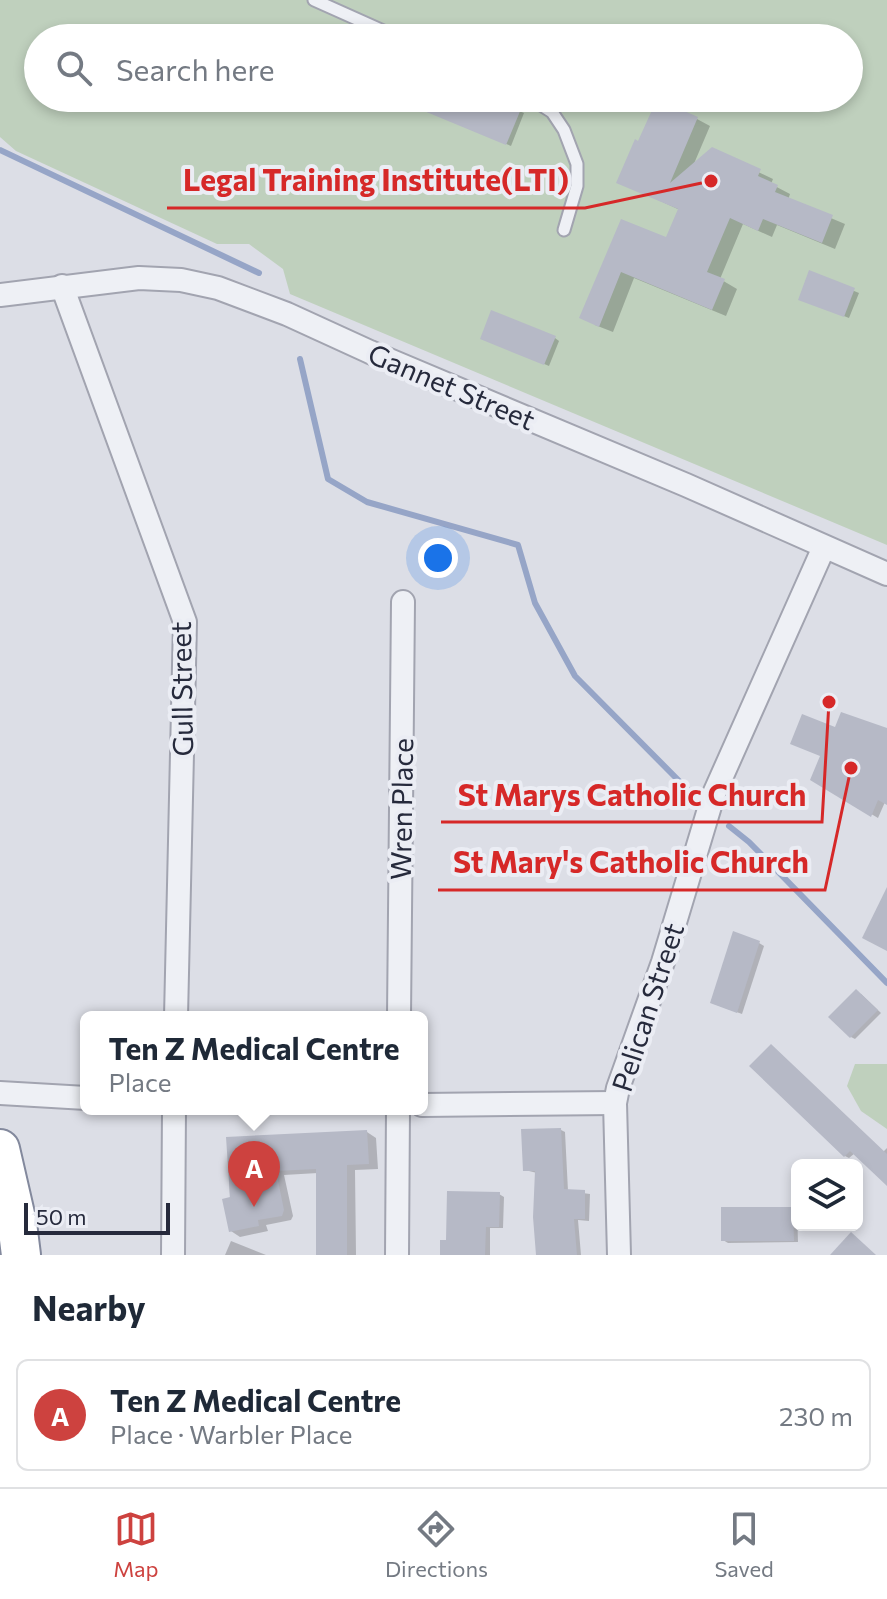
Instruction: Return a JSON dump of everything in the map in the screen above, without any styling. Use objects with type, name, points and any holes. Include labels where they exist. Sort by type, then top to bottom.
[{"type":"highway","points":[[0,1149],[21,1255]]},
{"type":"street","name":"Gannet Street","points":[[0,295],[118,279],[169,278],[228,291],[686,485],[887,574]]},
{"type":"street","name":"Gull Street","points":[[62,286],[185,622],[176,1011]]},
{"type":"street","name":"Pelican Street","points":[[619,1255],[615,1103],[627,1060],[663,962],[713,796],[824,547]]},
{"type":"street","name":"Wren Place","points":[[399,1011],[403,602]]},
{"type":"street","points":[[0,1093],[80,1098]]},
{"type":"street","points":[[428,1105],[615,1103]]},
{"type":"street","points":[[173,1255],[174,1115]]},
{"type":"street","points":[[397,1255],[398,1115]]},
{"type":"lane","points":[[314,0],[368,24]]},
{"type":"lane","points":[[552,112],[568,139],[577,164],[577,186],[564,230]]},
{"type":"green space","points":[[0,0],[887,0],[887,545],[290,294],[283,269],[249,244],[217,244],[16,151],[0,137]]},
{"type":"green space","points":[[855,1064],[887,1064],[887,1129],[861,1111],[847,1086]]},
{"type":"building","points":[[426,112],[520,112],[506,145]]},
{"type":"building","points":[[651,112],[687,112],[698,117],[670,183],[712,147],[761,169],[758,176],[778,185],[775,192],[833,215],[822,243],[763,219],[758,231],[730,218],[707,272],[725,279],[712,310],[621,272],[599,327],[579,318],[621,219],[666,237],[678,209],[616,183],[635,139],[638,141]]},
{"type":"building","points":[[809,270],[855,288],[844,317],[798,300]]},
{"type":"building","points":[[491,310],[556,336],[544,365],[480,339]]},
{"type":"building","points":[[841,712],[887,728],[887,805],[878,800],[871,817],[810,780],[820,756],[790,744],[802,714],[835,727]]},
{"type":"building","points":[[887,887],[887,951],[862,938]]},
{"type":"building","points":[[733,931],[760,941],[737,1013],[710,1003]]},
{"type":"building","points":[[856,989],[878,1010],[850,1038],[828,1017]]},
{"type":"building","points":[[771,1044],[887,1154],[887,1186],[863,1163],[863,1159],[850,1151],[844,1157],[749,1066]]},
{"type":"building","points":[[561,1128],[564,1189],[585,1190],[585,1219],[574,1219],[577,1255],[536,1255],[533,1217],[535,1171],[523,1171],[521,1129]]},
{"type":"building","points":[[367,1130],[369,1164],[347,1165],[347,1255],[316,1255],[316,1169],[276,1171],[284,1210],[282,1216],[258,1220],[259,1226],[229,1232],[222,1199],[230,1197],[226,1137]]},
{"type":"building","points":[[447,1191],[500,1192],[499,1227],[486,1227],[485,1255],[440,1255],[440,1240],[446,1240]]},
{"type":"building","points":[[721,1207],[791,1207],[794,1241],[721,1241]]},
{"type":"building","points":[[851,1232],[876,1255],[830,1255]]},
{"type":"waterway","points":[[0,150],[259,273]]},
{"type":"waterway","points":[[300,359],[328,479],[367,502],[518,545],[535,603],[575,676],[691,793]]},
{"type":"waterway","points":[[729,826],[749,842],[887,983]]},
{"type":"place","name":"Legal Training Institute(LTI)","points":[[711,181]]},
{"type":"place","name":"St Marys Catholic Church","points":[[829,702]]},
{"type":"place","name":"St Mary's Catholic Church","points":[[851,768]]},
{"type":"place","name":"Ten Z Medical Centre","points":[[254,1207]]}]
